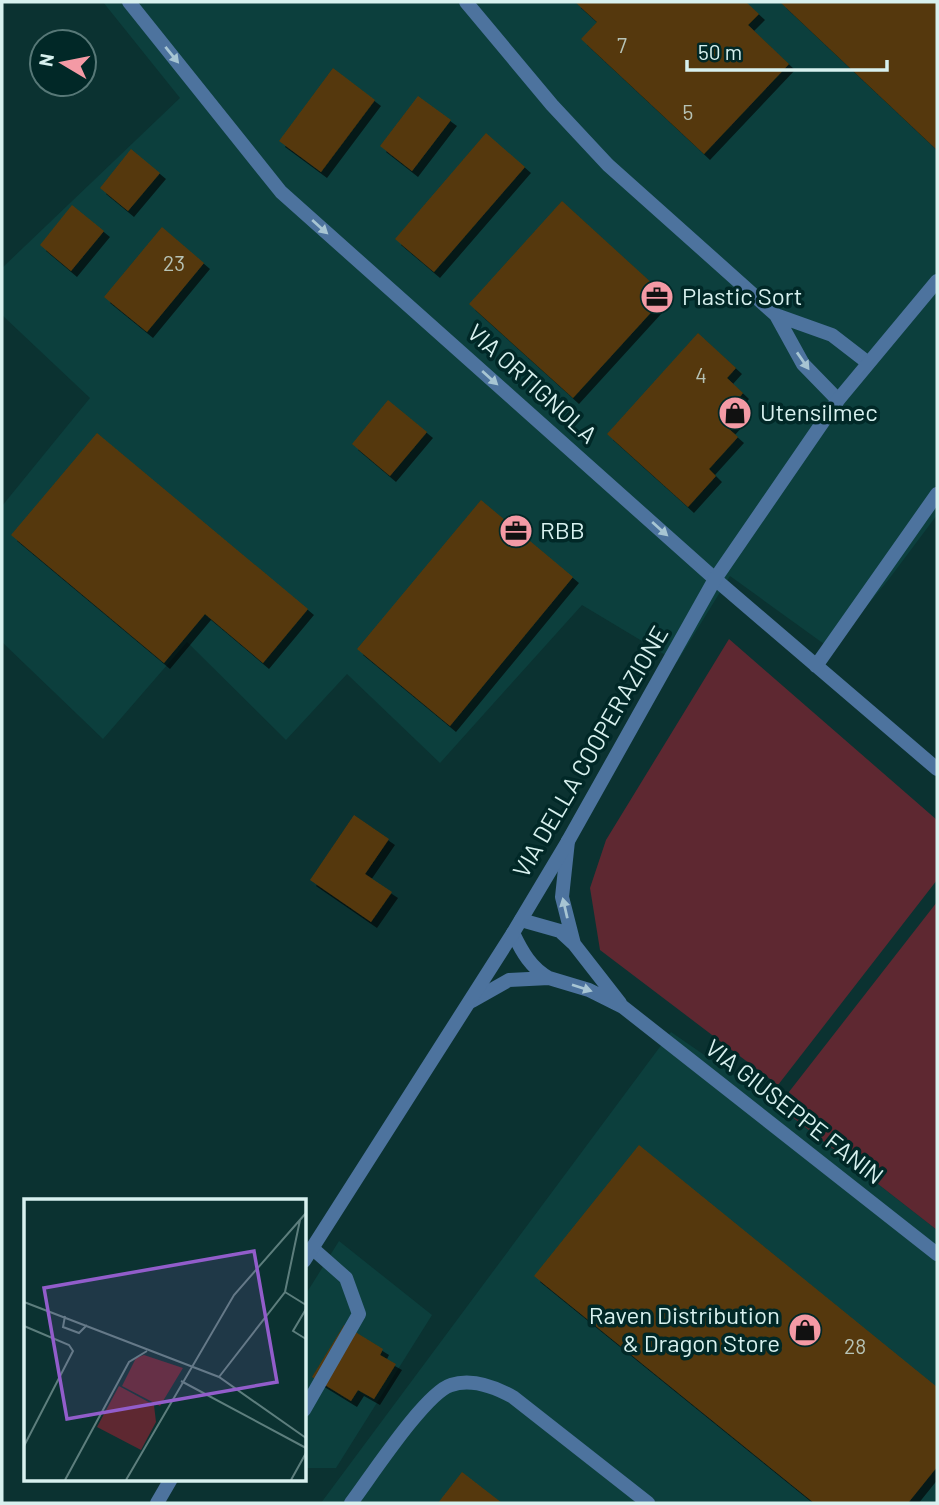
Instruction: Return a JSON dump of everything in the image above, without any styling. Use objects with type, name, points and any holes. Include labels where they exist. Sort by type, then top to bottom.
[{"type":"street","name":"VIA ORTIGNOLA","points":[[129,2],[281,192],[715,579],[937,769]]},
{"type":"street","points":[[466,2],[552,105],[608,165],[776,315],[803,364],[838,400]]},
{"type":"street","name":"VIA DELLA COOPERAZIONE","points":[[308,1254],[472,1002],[568,841],[715,579],[838,400],[937,281]]},
{"type":"street","points":[[776,315],[832,335],[867,362]]},
{"type":"street","points":[[816,666],[937,494]]},
{"type":"street","name":"VIA GIUSEPPE FANIN","points":[[568,841],[562,897],[574,944]]},
{"type":"street","name":"VIA GIUSEPPE FANIN","points":[[623,1007],[574,944],[560,931],[517,927],[523,954],[537,972],[589,990],[623,1007],[937,1254]]},
{"type":"street","name":"VIA GIUSEPPE FANIN","points":[[472,1002],[509,980],[549,978]]},
{"type":"street","points":[[306,1407],[359,1314],[346,1278],[308,1254]]},
{"type":"street","points":[[351,1503],[427,1402],[451,1385],[466,1382],[490,1387],[513,1397],[648,1503]]},
{"type":"street","points":[[157,1503],[170,1480]]},
{"type":"shaded area","points":[[103,2],[937,2],[937,515],[831,649],[730,576],[677,662],[582,605],[440,763],[347,674],[286,740],[187,642],[103,739],[2,642],[2,506],[90,398],[2,315],[2,268],[180,98]]},
{"type":"shaded area","points":[[729,639],[937,820],[937,880],[778,1085],[600,950],[590,888],[606,840]]},
{"type":"shaded area","points":[[937,902],[937,1230],[778,1106]]},
{"type":"shaded area","points":[[671,1032],[778,1106],[937,1230],[937,1503],[321,1503]]},
{"type":"shaded area","points":[[339,1241],[432,1315],[336,1468],[306,1468],[306,1294]]},
{"type":"building","points":[[575,2],[746,2],[759,14],[748,25],[789,64],[704,154],[581,39],[597,22]]},
{"type":"building","points":[[780,2],[937,2],[937,150]]},
{"type":"building","points":[[333,68],[375,100],[321,172],[279,141]]},
{"type":"building","points":[[418,96],[451,120],[412,171],[380,146]]},
{"type":"building","points":[[486,133],[525,167],[434,272],[395,239]]},
{"type":"building","points":[[131,149],[160,173],[128,211],[100,188]]},
{"type":"building","points":[[562,201],[666,296],[573,398],[469,304]]},
{"type":"building","points":[[72,205],[104,231],[71,271],[40,245]]},
{"type":"building","points":[[162,227],[204,263],[147,332],[104,297]]},
{"type":"building","points":[[698,333],[736,368],[727,378],[743,393],[734,404],[743,413],[729,429],[738,437],[709,469],[716,476],[688,507],[607,434]]},
{"type":"building","points":[[388,400],[427,432],[390,476],[352,444]]},
{"type":"building","points":[[97,433],[308,609],[263,663],[205,614],[164,663],[11,535]]},
{"type":"building","points":[[481,500],[573,577],[450,726],[357,649]]},
{"type":"building","points":[[354,815],[389,839],[365,874],[392,892],[371,922],[310,880]]},
{"type":"building","points":[[639,1145],[937,1387],[937,1467],[908,1503],[814,1503],[534,1276]]},
{"type":"building","points":[[344,1325],[383,1349],[380,1355],[396,1364],[374,1399],[358,1390],[351,1401],[312,1377]]},
{"type":"building","points":[[462,1472],[502,1503],[438,1503]]},
{"type":"place","name":"Plastic Sort","points":[[657,297]]},
{"type":"place","name":"Utensilmec","points":[[735,413]]},
{"type":"place","name":"RBB","points":[[516,531]]},
{"type":"place","name":"Raven Distribution & Dragon Store","points":[[805,1330]]}]
